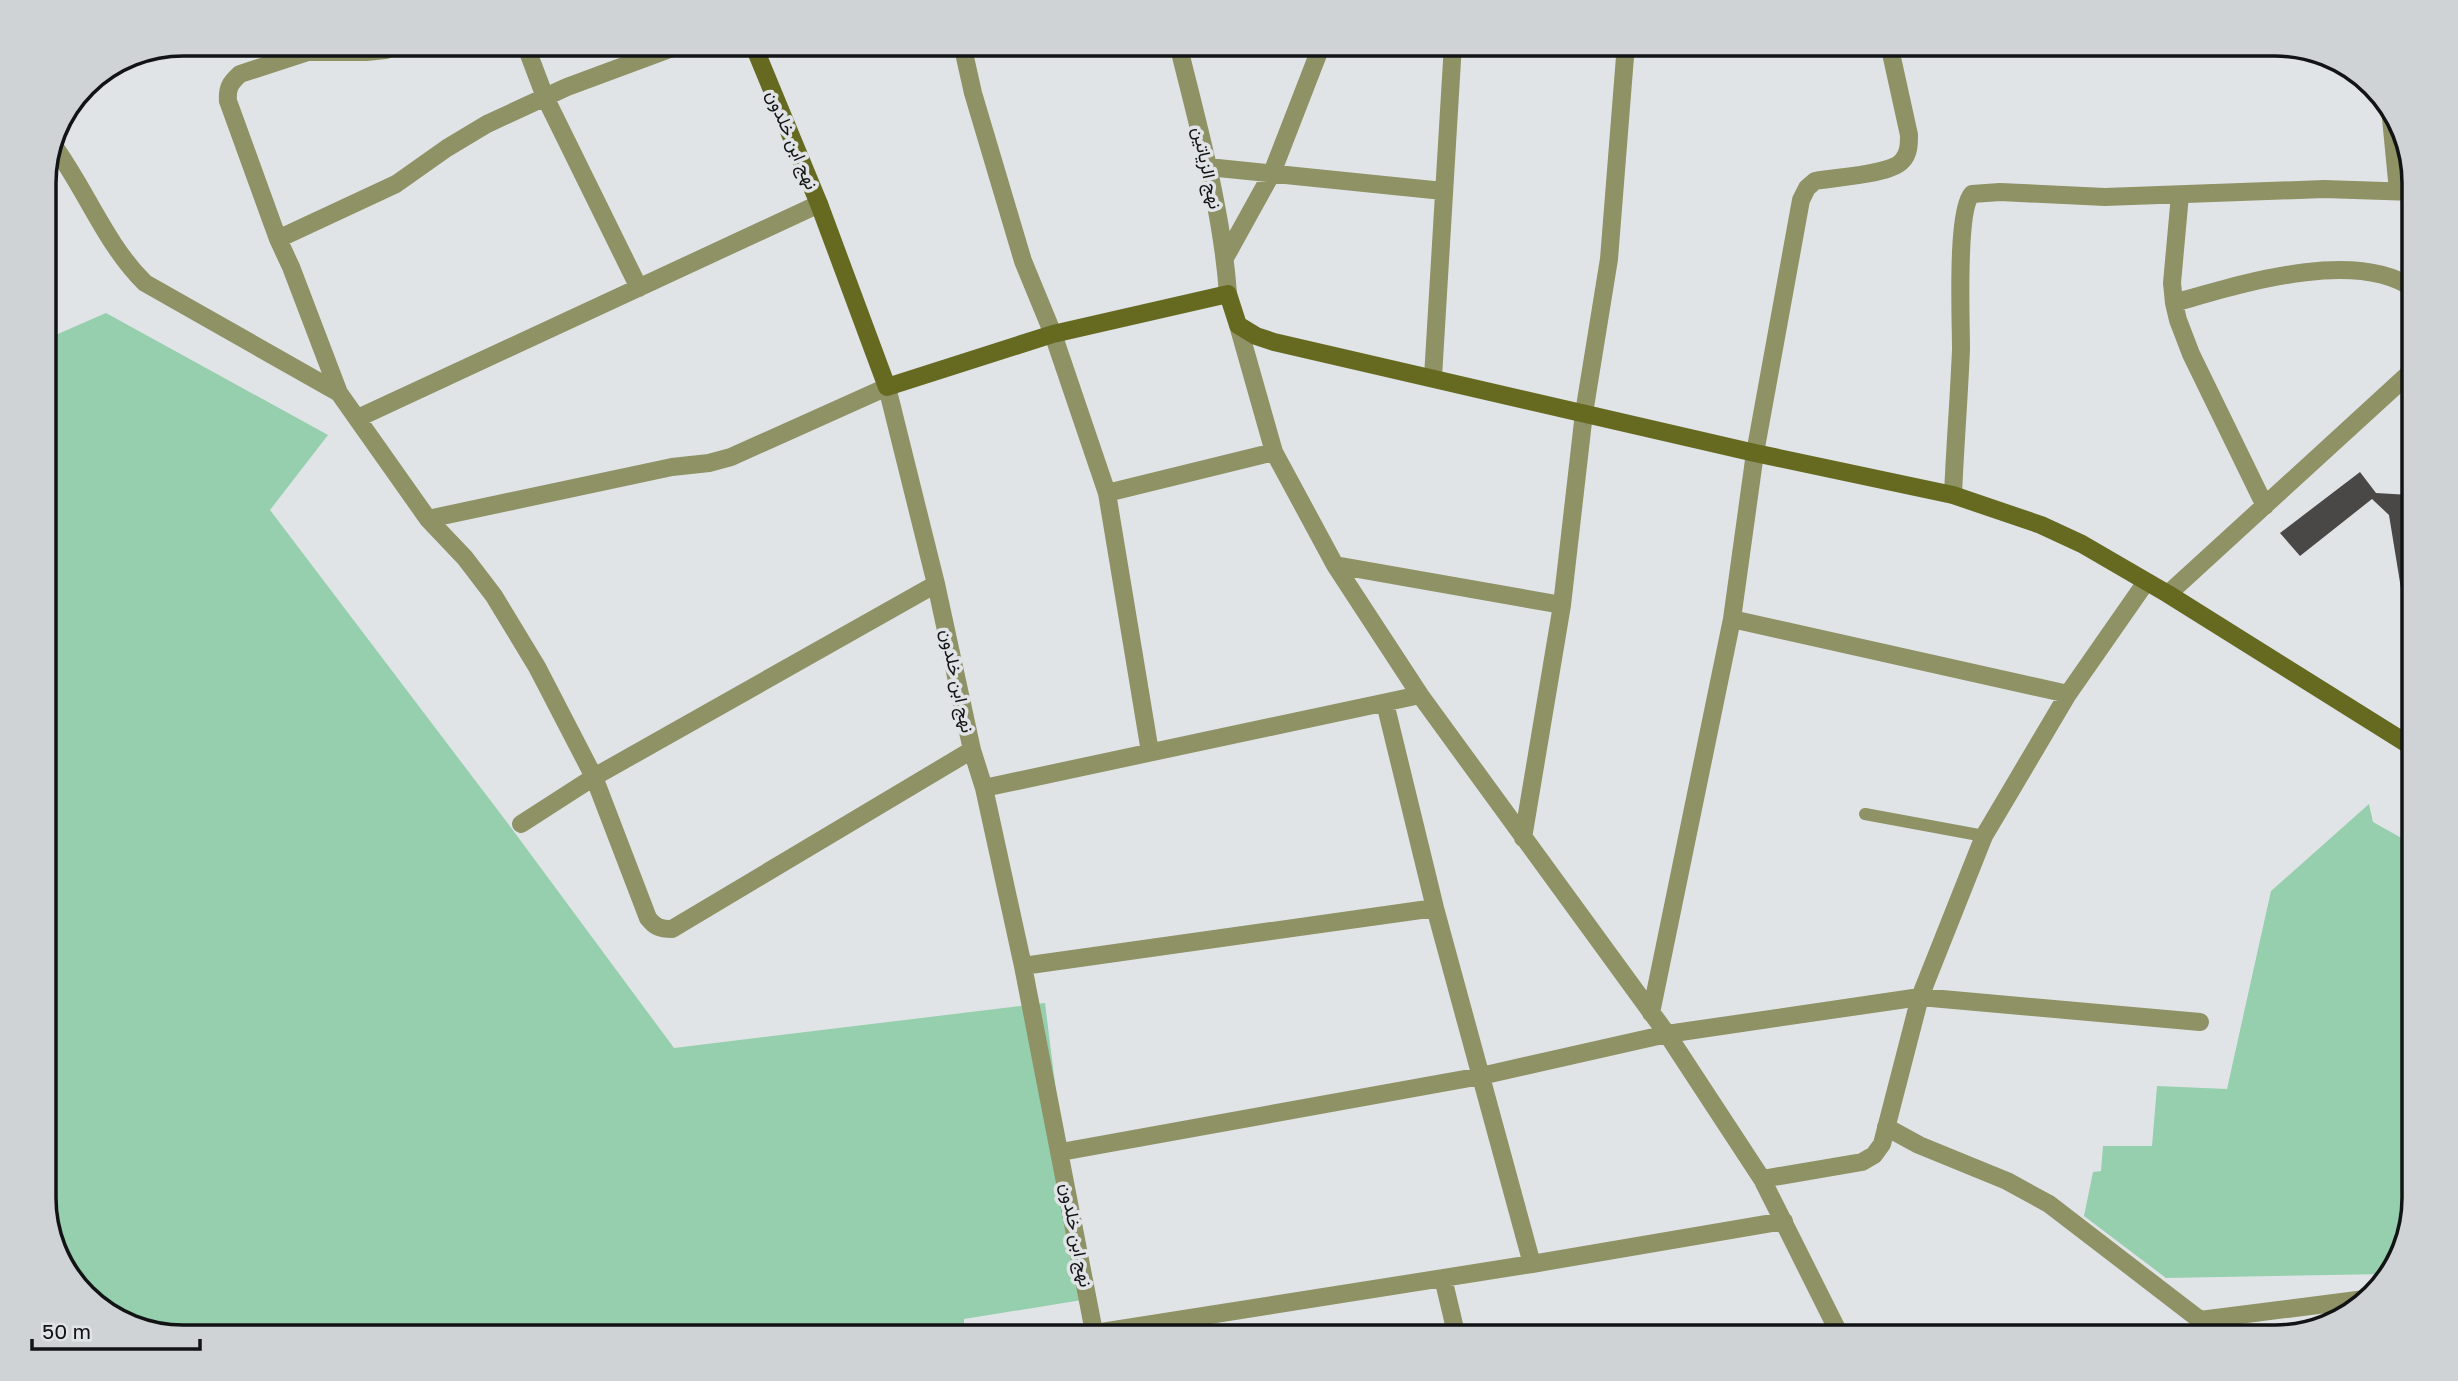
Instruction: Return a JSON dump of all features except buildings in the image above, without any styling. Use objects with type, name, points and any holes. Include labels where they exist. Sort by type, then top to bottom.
[{"type":"street","points":[[296,56],[240,75],[227,90],[228,101],[278,239],[339,393],[428,519],[465,558],[494,596],[537,667],[594,778],[653,925],[661,929],[672,929],[972,750]]},
{"type":"street","points":[[530,56],[545,97],[639,288]]},
{"type":"street","points":[[278,239],[396,184],[487,124],[545,97],[652,56]]},
{"type":"street","name":"نهج ابن خلدون","points":[[757,56],[819,204],[887,387],[936,584],[972,750],[984,788],[1023,966],[1093,1325]]},
{"type":"street","points":[[965,56],[973,93],[1023,261],[1054,334],[1107,493],[1150,752]]},
{"type":"street","name":"نهج الزياتين","points":[[1181,56],[1208,167],[1226,258],[1228,294]]},
{"type":"street","points":[[1226,258],[1272,173],[1317,56]]},
{"type":"street","points":[[1433,377],[1452,56]]},
{"type":"street","points":[[1523,838],[1562,605],[1584,413],[1609,259],[1625,56]]},
{"type":"street","points":[[1651,1013],[1732,619],[1755,453],[1801,201],[1807,188],[1815,181],[1892,169],[1903,161],[1909,149],[1909,135],[1892,56]]},
{"type":"street","points":[[59,153],[128,267],[145,284],[339,393]]},
{"type":"street","points":[[1208,167],[1443,191]]},
{"type":"street","points":[[1953,495],[1961,349],[1961,251],[1966,201],[1970,195],[2000,192],[2105,197],[2324,189],[2402,192]]},
{"type":"street","points":[[2180,195],[2172,283],[2174,303],[2191,354],[2265,506]]},
{"type":"street","points":[[358,418],[819,204]]},
{"type":"street","points":[[2174,303],[2272,278],[2338,270],[2369,271],[2387,275],[2402,283]]},
{"type":"street","points":[[428,519],[672,467],[709,463],[732,457],[887,387],[1054,334],[1228,294],[1275,452],[1335,565],[1420,695],[1667,1034],[1762,1179],[1835,1325]]},
{"type":"street","points":[[1238,325],[1256,336],[1300,348],[1755,453],[1953,495],[2041,525],[2082,544],[2168,594],[2402,740]]},
{"type":"street","points":[[2168,594],[2402,380]]},
{"type":"street","points":[[1107,493],[1275,452]]},
{"type":"street","points":[[1335,565],[1562,605]]},
{"type":"street","points":[[1762,1179],[1863,1162],[1874,1155],[1882,1144],[1920,997],[1984,835],[2068,694],[2146,582]]},
{"type":"street","points":[[522,824],[594,778],[936,584]]},
{"type":"street","points":[[1732,619],[2068,694]]},
{"type":"street","points":[[984,788],[1420,695]]},
{"type":"street","points":[[1385,703],[1435,908],[1532,1264]]},
{"type":"street","points":[[1023,966],[1435,908]]},
{"type":"street","points":[[1060,1152],[1481,1076],[1667,1034],[1920,997],[2200,1022]]},
{"type":"street","points":[[1886,1127],[1919,1145],[2007,1181],[2049,1204],[2200,1320],[2201,1325]]},
{"type":"street","points":[[1156,1325],[1784,1221]]},
{"type":"street","points":[[1443,1278],[1454,1325]]},
{"type":"street","points":[[2200,1320],[2348,1302]]},
{"type":"lane","points":[[1866,814],[1984,835]]},
{"type":"green space","points":[[106,313],[328,435],[270,510],[674,1048],[1045,1003],[1082,1300],[964,1319],[964,1325],[183,1325],[150,1321],[134,1315],[119,1308],[93,1288],[77,1269],[69,1254],[58,1223],[56,1206],[56,335]]},
{"type":"green space","points":[[2369,804],[2373,822],[2402,838],[2402,1198],[2398,1231],[2385,1262],[2377,1274],[2166,1278],[2084,1216],[2093,1172],[2101,1171],[2103,1146],[2152,1146],[2157,1086],[2227,1089],[2271,891]]}]
